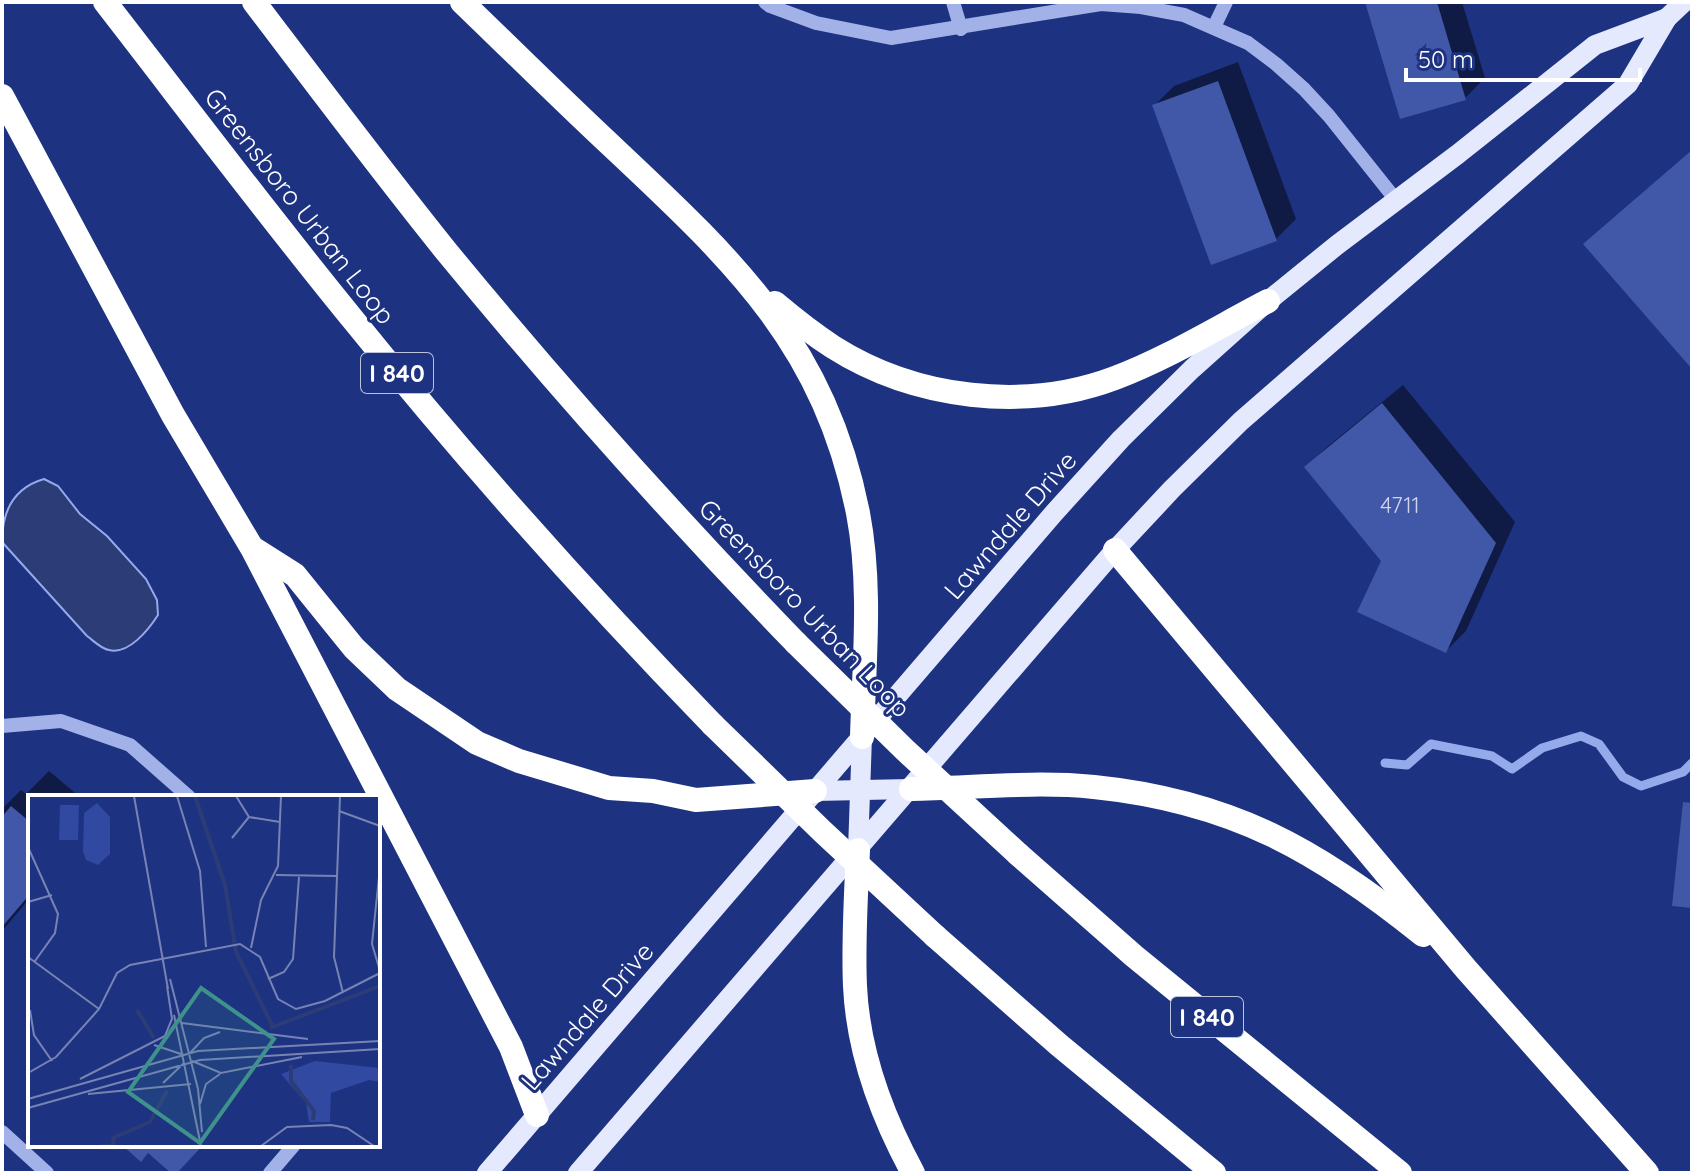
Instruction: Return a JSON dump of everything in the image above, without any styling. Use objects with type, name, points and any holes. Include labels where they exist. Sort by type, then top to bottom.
[{"type":"highway","name":"Greensboro Urban Loop","points":[[105,2],[325,286],[446,432],[551,553],[713,725],[935,936],[1059,1045],[1214,1173]]},
{"type":"highway","name":"Greensboro Urban Loop","points":[[254,2],[435,237],[534,357],[639,476],[796,643],[905,750],[1018,854],[1146,966],[1400,1173]]},
{"type":"highway","points":[[462,2],[683,213],[744,277],[771,310],[817,387],[849,473],[864,556],[866,596],[862,737]]},
{"type":"highway","points":[[2,96],[173,415],[252,548],[511,1047],[537,1115]]},
{"type":"highway","points":[[744,277],[805,328],[867,366],[937,390],[973,395],[1045,395],[1112,379],[1146,365],[1268,301]]},
{"type":"highway","points":[[252,548],[295,575],[354,648],[397,689],[477,743],[519,761],[609,788],[653,791],[696,800],[815,791]]},
{"type":"highway","points":[[1115,550],[1466,969],[1647,1173]]},
{"type":"highway","points":[[911,789],[1091,787],[1146,794],[1201,807],[1255,825],[1301,848],[1377,898],[1466,969]]},
{"type":"highway","points":[[858,850],[855,975],[861,1033],[884,1112],[913,1173]]},
{"type":"main road","name":"Lawndale Drive","points":[[578,1173],[1115,550],[1241,421],[1628,84],[1667,18],[1684,2]]},
{"type":"main road","name":"Lawndale Drive","points":[[487,1173],[1054,513],[1121,439],[1192,369],[1268,301],[1595,45],[1667,18]]},
{"type":"main road","points":[[858,850],[862,737]]},
{"type":"main road","points":[[815,791],[911,789]]},
{"type":"lane","points":[[765,2],[816,23],[891,38],[1101,4],[1184,15],[1248,43],[1304,89],[1396,200]]},
{"type":"lane","points":[[953,2],[961,29]]},
{"type":"lane","points":[[1214,27],[1226,2]]},
{"type":"lane","points":[[2,726],[61,721],[130,745],[187,795]]},
{"type":"lane","points":[[2,1132],[47,1173]]},
{"type":"lane","points":[[270,1173],[292,1147]]},
{"type":"water","points":[[44,479],[58,486],[80,514],[107,536],[146,579],[157,600],[158,615],[154,621],[138,640],[124,649],[106,649],[87,636],[2,542],[4,521],[11,503],[24,488]]},
{"type":"building","points":[[1365,2],[1437,2],[1466,100],[1400,119]]},
{"type":"building","points":[[1218,81],[1277,241],[1211,265],[1152,105]]},
{"type":"building","points":[[1692,150],[1692,369],[1583,244]]},
{"type":"building","points":[[1382,403],[1496,543],[1446,653],[1357,612],[1381,561],[1304,467]]},
{"type":"building","points":[[1683,802],[1692,803],[1692,908],[1672,906]]},
{"type":"building","points":[[11,806],[28,820],[28,896],[2,927],[2,817]]},
{"type":"building","points":[[124,1147],[201,1147],[177,1173],[171,1173],[148,1153],[141,1162]]},
{"type":"waterway","points":[[1385,763],[1407,765],[1431,744],[1492,756],[1512,769],[1542,748],[1581,736],[1599,744],[1623,777],[1641,786],[1683,772],[1692,763]]}]
